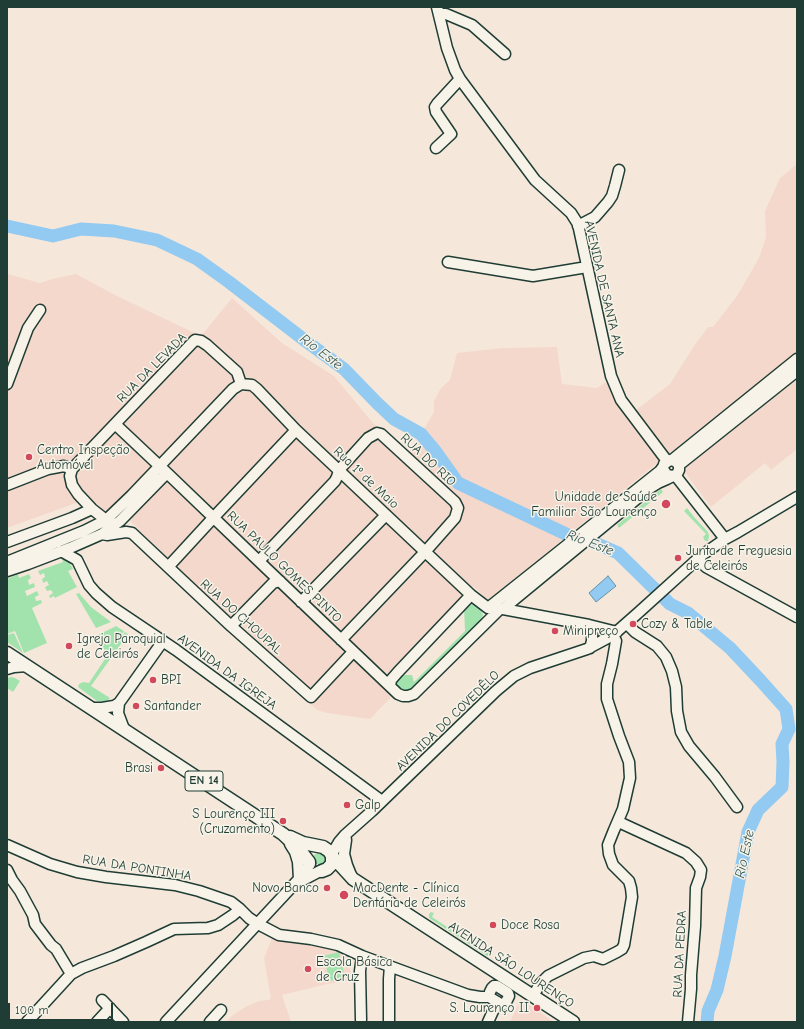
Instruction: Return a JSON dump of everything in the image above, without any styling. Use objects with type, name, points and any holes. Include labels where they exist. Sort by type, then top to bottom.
[{"type":"main road","name":"EN 14","points":[[7,653],[283,834],[303,843],[326,848],[352,879]]},
{"type":"main road","name":"EN 14","points":[[283,834],[299,849],[313,869],[336,873],[352,879]]},
{"type":"main road","points":[[309,863],[309,856],[311,853],[316,848],[321,847]]},
{"type":"main road","points":[[321,871],[330,867],[333,860],[332,855]]},
{"type":"main road","name":"AVENIDA SÃO LOURENÇO","points":[[352,879],[505,985],[533,996],[573,1022]]},
{"type":"street","points":[[438,10],[472,25],[505,54]]},
{"type":"street","name":"AVENIDA DE SANTA ANA","points":[[438,10],[455,70],[460,79],[535,180],[571,213],[578,226],[611,376],[621,400],[670,463],[664,471],[667,475],[674,476]]},
{"type":"street","points":[[436,148],[451,134],[436,112],[435,107],[460,79]]},
{"type":"street","points":[[578,226],[595,217],[608,202],[616,186],[619,170]]},
{"type":"street","points":[[448,262],[533,276],[587,267]]},
{"type":"street","points":[[7,384],[28,328],[40,310]]},
{"type":"street","name":"RUA DA LEVADA","points":[[72,469],[195,340],[201,341],[237,372],[241,384]]},
{"type":"street","points":[[488,608],[797,360]]},
{"type":"street","points":[[670,463],[797,371]]},
{"type":"street","points":[[7,571],[66,550],[102,534],[132,495],[164,469],[233,389],[241,384]]},
{"type":"street","name":"Rua 1º de Maio","points":[[241,384],[252,386],[257,389],[296,430],[471,595],[488,608]]},
{"type":"street","points":[[115,424],[164,469]]},
{"type":"street","points":[[168,567],[296,430]]},
{"type":"street","name":"RUA DO RIO","points":[[339,470],[368,438],[377,433],[381,434],[455,502],[458,508],[455,518],[425,552]]},
{"type":"street","points":[[670,463],[679,470],[674,476],[725,539]]},
{"type":"street","points":[[7,485],[48,469],[64,466],[72,469],[70,476],[72,485],[78,494],[92,509],[109,523]]},
{"type":"street","name":"RUA PAULO GOMES PINTO","points":[[164,469],[353,652],[398,694],[403,696],[414,694],[502,609],[650,488],[674,476]]},
{"type":"street","points":[[258,561],[335,481],[339,470]]},
{"type":"street","name":"AVENIDA DO COVEDÊLO","points":[[345,835],[496,690],[514,676],[530,668],[590,648],[615,634],[697,559],[725,539],[797,498]]},
{"type":"street","points":[[7,542],[92,509]]},
{"type":"street","points":[[301,602],[386,515]]},
{"type":"street","points":[[7,562],[84,531],[109,523]]},
{"type":"street","name":"RUA DO CHOUPAL","points":[[102,534],[132,533],[231,626],[311,697],[353,652]]},
{"type":"street","points":[[66,538],[66,550],[77,560],[84,542]]},
{"type":"street","points":[[341,640],[425,552]]},
{"type":"street","points":[[697,559],[706,567],[797,617]]},
{"type":"street","name":"AVENIDA DA IGREJA","points":[[77,560],[96,594],[112,607],[163,641],[382,801]]},
{"type":"street","points":[[231,626],[273,583],[280,581]]},
{"type":"street","points":[[390,686],[391,680],[398,672],[471,595]]},
{"type":"street","points":[[488,608],[502,609],[589,625],[615,634],[616,641],[607,684],[607,699],[629,762],[630,778],[623,809],[608,845],[609,854],[613,865],[629,881],[631,888],[632,898],[624,945],[622,949],[603,959],[594,956],[584,958],[548,976],[540,984],[533,996]]},
{"type":"street","points":[[627,624],[635,632],[657,646],[666,657],[672,671],[676,687],[677,711],[681,732],[689,746],[737,807]]},
{"type":"street","points":[[589,625],[592,629],[592,641],[590,648]]},
{"type":"street","points":[[91,708],[114,706],[119,703],[163,641]]},
{"type":"street","points":[[7,669],[27,666]]},
{"type":"street","points":[[119,703],[118,713],[124,729]]},
{"type":"street","name":"RUA DA PEDRA","points":[[618,821],[686,854],[692,858],[701,870],[696,888],[695,926],[688,1022]]},
{"type":"street","points":[[283,834],[296,856],[299,867],[299,879]]},
{"type":"street","points":[[321,847],[345,835]]},
{"type":"street","points":[[332,855],[339,842],[345,835]]},
{"type":"street","points":[[345,835],[346,840],[344,854],[352,879]]},
{"type":"street","name":"RUA DA PONTINHA","points":[[7,845],[50,864],[77,872],[175,885],[199,891],[231,902],[249,918],[279,935],[338,944],[362,956],[468,995],[489,997]]},
{"type":"street","points":[[170,1020],[299,879],[309,863]]},
{"type":"street","points":[[7,870],[33,915],[35,924],[56,950],[71,974]]},
{"type":"street","points":[[299,879],[303,880],[321,871]]},
{"type":"street","points":[[27,1022],[71,974],[82,968],[114,956],[174,929],[208,928],[218,925],[240,909]]},
{"type":"street","points":[[361,1020],[360,971],[362,956]]},
{"type":"street","points":[[389,1022],[390,966]]},
{"type":"street","points":[[505,985],[509,996],[505,1004],[501,1004],[489,997],[494,986],[505,985]]},
{"type":"street","points":[[102,1000],[123,1022]]},
{"type":"street","points":[[488,1022],[499,1003]]},
{"type":"street","points":[[97,1022],[110,1008]]},
{"type":"street","points":[[210,1022],[222,1010]]},
{"type":"shaded area","points":[[797,164],[797,449],[771,470],[765,463],[711,507],[671,452],[488,600],[473,586],[380,683],[393,695],[370,719],[327,713],[317,710],[307,701],[314,693],[240,624],[211,602],[176,569],[167,557],[116,507],[106,516],[87,499],[7,528],[7,274],[40,283],[76,274],[117,296],[201,336],[232,298],[282,343],[334,376],[372,422],[409,452],[434,412],[434,401],[441,388],[450,380],[457,353],[503,348],[557,347],[562,384],[597,388],[615,376],[623,394],[636,410],[670,384],[708,327],[713,327],[737,296],[759,258],[766,237],[765,211],[780,178]]},
{"type":"shaded area","name":"Escola Básica de Cruz","points":[[273,936],[334,946],[348,954],[352,980],[327,984],[282,995],[291,1022],[226,1022],[233,1015],[247,1006],[259,1001],[271,999],[264,958]]},
{"type":"shaded area","points":[[521,999],[551,1020],[554,1022],[510,1022]]},
{"type":"green space","points":[[661,489],[663,492],[619,528],[617,525]]},
{"type":"green space","points":[[687,508],[708,532],[708,541],[705,541],[703,537],[706,534],[684,511]]},
{"type":"green space","points":[[61,557],[68,560],[73,569],[68,571],[77,587],[55,598],[54,596],[50,598],[49,596],[53,593],[51,590],[47,591],[45,587],[49,585],[47,581],[43,583],[42,579],[45,577],[44,573],[40,575],[38,571],[63,562]]},
{"type":"green space","points":[[18,574],[19,578],[29,574],[31,578],[28,580],[29,585],[34,583],[35,587],[25,591],[27,596],[37,591],[39,595],[35,597],[36,601],[41,600],[42,603],[32,608],[47,643],[24,653],[15,631],[7,634],[7,579]]},
{"type":"green space","points":[[79,593],[91,607],[111,622],[96,628],[76,594]]},
{"type":"green space","points":[[470,604],[476,605],[481,610],[483,615],[481,620],[413,689],[408,692],[402,692],[396,682],[398,675],[412,675],[414,682],[465,631],[464,608]]},
{"type":"green space","points":[[116,626],[124,631],[116,645],[125,632],[128,634],[91,686],[110,698],[103,702],[97,701],[78,687],[79,684],[83,682],[89,683],[107,656],[98,635]]},
{"type":"green space","points":[[14,633],[23,653],[7,642],[7,635]]},
{"type":"green space","points":[[11,677],[20,681],[13,692],[7,688],[7,678]]},
{"type":"green space","points":[[320,852],[326,854],[327,862],[320,866],[315,863],[313,859],[314,855]]},
{"type":"green space","points":[[431,912],[434,913],[432,917],[487,953],[490,949],[491,954],[487,956],[429,918],[429,914]]},
{"type":"green space","points":[[339,952],[345,977],[330,981],[323,956]]},
{"type":"water","points":[[608,576],[616,586],[596,602],[589,593]]},
{"type":"waterway","name":"Rio Este","points":[[7,226],[53,236],[81,229],[114,231],[157,240],[197,259],[344,369],[394,419],[421,434],[458,483],[568,535],[595,543],[618,553],[670,604],[688,613],[730,648],[786,709],[789,729],[782,744],[782,787],[758,810],[748,832],[725,956],[717,990],[708,1011],[707,1022]]},
{"type":"place","name":"Centro Inspeção Automóvel","points":[[29,457]]},
{"type":"place","name":"Unidade de Saúde Familiar São Lourenço","points":[[666,504]]},
{"type":"place","name":"Junta de Freguesia de Celeirós","points":[[678,558]]},
{"type":"place","name":"Cozy & Table","points":[[633,624]]},
{"type":"place","name":"Minipreço","points":[[555,631]]},
{"type":"place","name":"Igreja Paroquial de Celeirós","points":[[69,646]]},
{"type":"place","name":"BPI","points":[[153,680]]},
{"type":"place","name":"Santander","points":[[136,706]]},
{"type":"place","name":"Brasi","points":[[161,768]]},
{"type":"place","name":"Galp","points":[[347,805]]},
{"type":"place","name":"S Lourenço III (Cruzamento)","points":[[283,821]]},
{"type":"place","name":"Novo Banco","points":[[327,888]]},
{"type":"place","name":"MacDente - Clínica Dentária de Celeirós","points":[[344,895]]},
{"type":"place","name":"Doce Rosa","points":[[493,925]]},
{"type":"place","name":"Escola Básica de Cruz","points":[[308,969]]},
{"type":"place","name":"S. Lourenço II","points":[[537,1008]]}]
